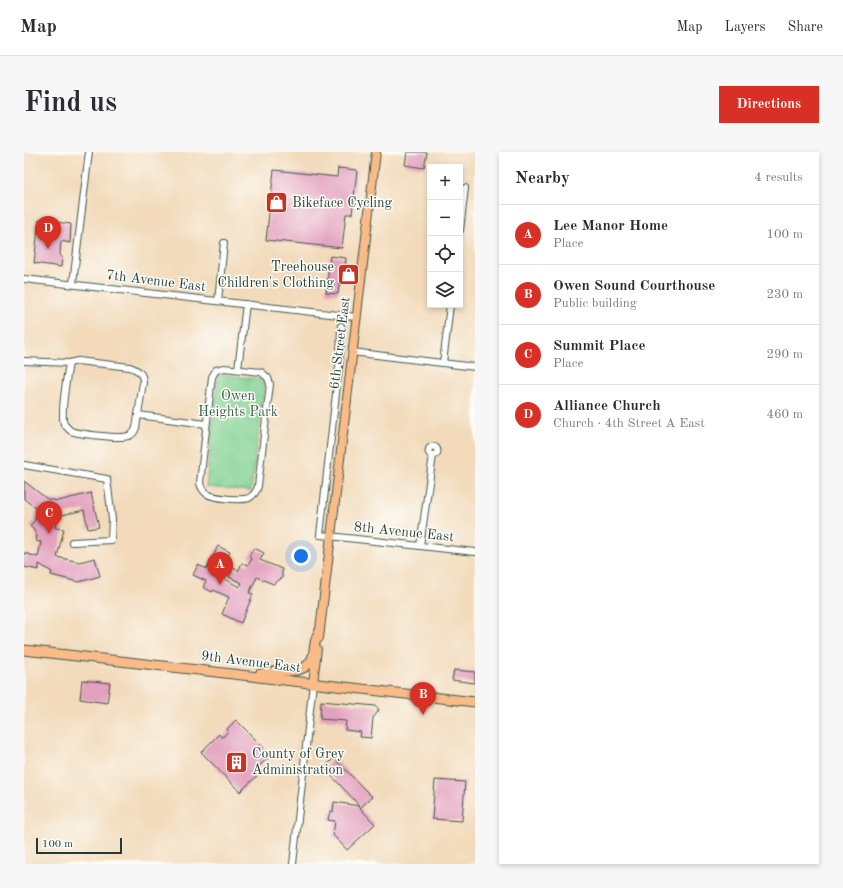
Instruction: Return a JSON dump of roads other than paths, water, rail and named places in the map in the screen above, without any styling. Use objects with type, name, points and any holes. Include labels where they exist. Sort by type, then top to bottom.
[{"type":"highway","points":[[251,676],[274,672],[296,671],[304,668],[309,664],[312,657],[316,637],[319,632]]},
{"type":"highway","name":"9th Avenue East","points":[[24,650],[475,702]]},
{"type":"main road","name":"6th Street East","points":[[314,683],[376,152]]},
{"type":"street","points":[[73,283],[89,152]]},
{"type":"street","points":[[463,205],[465,188]]},
{"type":"street","points":[[218,301],[224,243]]},
{"type":"street","name":"7th Avenue East","points":[[24,278],[356,317]]},
{"type":"street","points":[[238,369],[246,304]]},
{"type":"street","points":[[443,363],[450,308]]},
{"type":"street","name":"6th Street East","points":[[330,536],[321,536],[319,534],[341,347],[341,326]]},
{"type":"street","points":[[352,352],[475,367]]},
{"type":"street","points":[[24,361],[69,363],[78,361],[130,367],[137,370],[142,375],[143,380],[136,430],[128,437],[121,437],[78,433],[69,429],[64,424],[63,417],[69,363]]},
{"type":"street","points":[[222,368],[238,369],[263,373],[268,378],[270,384],[258,486],[256,492],[251,496],[244,499],[221,497],[208,494],[202,489],[199,480],[206,424],[212,377],[214,373],[222,368]]},
{"type":"street","points":[[337,383],[348,384]]},
{"type":"street","points":[[138,415],[206,424]]},
{"type":"street","points":[[330,443],[341,445]]},
{"type":"street","points":[[420,546],[433,455]]},
{"type":"street","points":[[24,465],[107,479],[112,519],[111,540],[72,542]]},
{"type":"street","name":"8th Avenue East","points":[[330,536],[475,552]]},
{"type":"street","name":"6th Street East","points":[[293,864],[314,683]]},
{"type":"place","name":"Bikeface Cycling","points":[[277,203]]},
{"type":"place","name":"Alliance Church","points":[[48,249]]},
{"type":"place","name":"Treehouse Children's Clothing","points":[[349,275]]},
{"type":"place","name":"Summit Place","points":[[49,534]]},
{"type":"place","name":"Lee Manor Home","points":[[220,585]]},
{"type":"place","name":"Owen Sound Courthouse","points":[[423,715]]},
{"type":"place","name":"County of Grey Administration","points":[[237,762]]},
{"type":"park label","name":"Owen Heights Park","points":[[238,404]]}]
